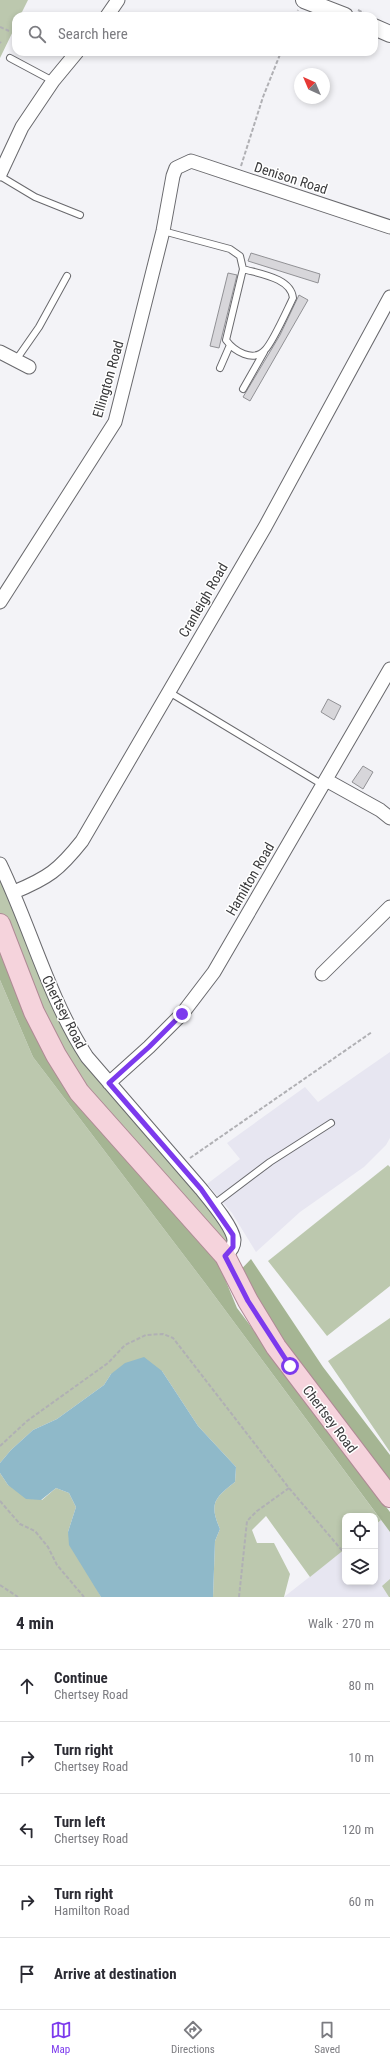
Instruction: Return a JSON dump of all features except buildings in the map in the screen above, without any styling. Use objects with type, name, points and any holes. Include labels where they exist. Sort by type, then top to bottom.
[{"type":"main road","name":"Chertsey Road","points":[[0,924],[34,1012],[56,1055],[79,1092],[199,1225],[212,1244],[225,1256],[248,1301],[276,1347],[390,1497]]},
{"type":"street","points":[[304,0],[335,12]]},
{"type":"street","points":[[109,12],[116,1]]},
{"type":"street","points":[[378,30],[390,34]]},
{"type":"street","points":[[0,175],[22,127],[53,81],[74,56]]},
{"type":"street","name":"Denison Road","points":[[183,163],[191,161],[390,226]]},
{"type":"street","name":"Ellington Road","points":[[0,602],[115,422],[163,231],[172,176],[176,168],[183,163]]},
{"type":"street","name":"Cranleigh Road","points":[[14,892],[41,881],[64,864],[82,841],[265,527],[390,297]]},
{"type":"street","points":[[0,352],[29,367]]},
{"type":"street","name":"Hamilton Road","points":[[109,1083],[149,1047],[182,1014],[214,972],[390,669]]},
{"type":"street","points":[[324,782],[380,810],[390,818]]},
{"type":"street","name":"Chertsey Road","points":[[0,864],[14,892],[38,960],[65,1019],[87,1058],[180,1164],[213,1205],[233,1235],[233,1247],[225,1256]]},
{"type":"street","points":[[321,973],[390,907]]},
{"type":"lane","points":[[10,58],[53,81]]},
{"type":"lane","points":[[0,175],[35,197],[80,215]]},
{"type":"lane","points":[[163,231],[230,248],[240,256],[243,269],[226,340],[230,345],[244,355],[256,356],[265,350]]},
{"type":"lane","points":[[243,269],[285,283],[292,293],[293,298],[243,389]]},
{"type":"lane","points":[[16,360],[39,327],[67,276]]},
{"type":"lane","points":[[220,368],[230,345]]},
{"type":"lane","points":[[169,692],[324,782]]},
{"type":"lane","points":[[213,1205],[270,1162],[331,1123]]},
{"type":"path","points":[[0,27],[9,31]]},
{"type":"path","points":[[238,177],[263,97],[279,56]]},
{"type":"path","points":[[180,1164],[372,1032]]},
{"type":"path","points":[[0,1446],[27,1421],[108,1363],[125,1345],[146,1334],[163,1334],[173,1338],[289,1488],[342,1550]]},
{"type":"path","points":[[239,1597],[247,1521],[289,1488]]},
{"type":"path","points":[[0,1501],[20,1524],[35,1531],[48,1547],[57,1565],[84,1597]]},
{"type":"path","points":[[0,1585],[18,1597]]},
{"type":"shaded area","points":[[390,1052],[390,1138],[386,1145],[364,1167],[300,1212],[256,1252],[232,1213],[207,1184],[240,1159],[227,1143],[305,1087],[318,1102]]},
{"type":"shaded area","points":[[381,1520],[390,1532],[390,1597],[284,1597],[342,1551],[342,1585],[378,1585],[378,1522]]},
{"type":"green space","points":[[0,0],[28,0],[22,12],[12,12],[12,33],[0,58]]},
{"type":"green space","points":[[0,864],[65,1019],[233,1235],[229,1252],[79,1092],[0,924]]},
{"type":"green space","points":[[0,937],[35,1023],[205,1242],[220,1267],[237,1308],[390,1512],[390,1532],[378,1516],[378,1513],[376,1513],[205,1283],[33,1057],[0,980]]},
{"type":"green space","points":[[0,980],[33,1057],[205,1283],[376,1513],[342,1513],[342,1551],[310,1577],[266,1516],[252,1530],[257,1543],[274,1543],[290,1574],[284,1597],[213,1597],[215,1541],[220,1529],[214,1507],[218,1497],[235,1482],[236,1467],[198,1426],[162,1371],[111,1374],[104,1385],[57,1419],[33,1430],[11,1450],[0,1463]]},
{"type":"green space","points":[[388,1165],[390,1167],[390,1286],[327,1336],[268,1261]]},
{"type":"green space","points":[[251,1259],[323,1367],[390,1455],[390,1481],[231,1280]]},
{"type":"green space","points":[[390,1318],[390,1452],[328,1361]]},
{"type":"green space","points":[[0,1473],[8,1485],[42,1500],[56,1488],[69,1493],[76,1507],[68,1532],[101,1597],[0,1597]]},
{"type":"green space","points":[[390,1579],[390,1597],[389,1597],[382,1586]]},
{"type":"water","points":[[144,1357],[162,1371],[198,1426],[236,1467],[235,1482],[218,1497],[214,1507],[220,1529],[215,1541],[213,1597],[101,1597],[69,1545],[68,1532],[76,1507],[69,1493],[56,1488],[41,1500],[26,1499],[8,1485],[0,1473],[0,1463],[11,1450],[33,1430],[57,1419],[104,1385],[111,1374],[125,1363]]},
{"type":"route","points":[[182,1014],[149,1047],[109,1083],[201,1189],[218,1211],[233,1235],[234,1241],[233,1247],[225,1256],[248,1301],[276,1347],[290,1366]]}]
